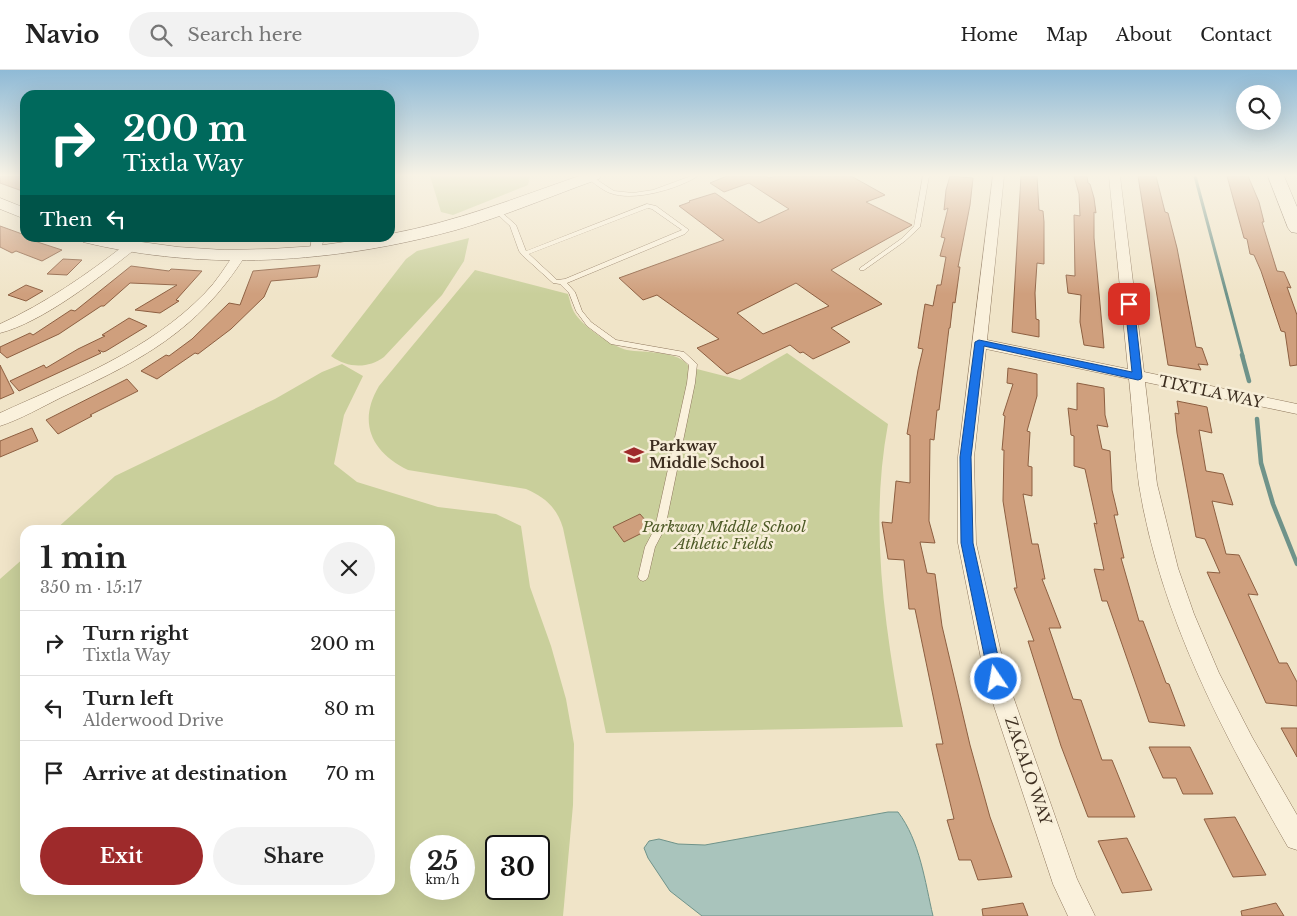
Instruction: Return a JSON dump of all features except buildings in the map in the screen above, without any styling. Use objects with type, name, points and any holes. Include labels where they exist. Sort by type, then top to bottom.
[{"type":"street","points":[[395,237],[441,228],[479,215]]},
{"type":"street","name":"ZACALO WAY","points":[[993,215],[966,457],[967,543],[996,679],[1066,884],[1082,916]]},
{"type":"street","points":[[1120,215],[1148,484],[1158,534],[1172,581],[1199,652],[1232,724],[1297,838]]},
{"type":"street","points":[[1292,215],[1297,228]]},
{"type":"street","points":[[107,242],[178,253],[239,256],[317,244],[363,244],[373,242]]},
{"type":"street","points":[[0,329],[21,320],[69,293],[130,247]]},
{"type":"street","points":[[0,420],[120,362],[157,341],[209,298],[239,256]]},
{"type":"street","name":"TIXTLA WAY","points":[[979,342],[1297,409]]},
{"type":"lane","points":[[502,215],[513,225],[524,254],[555,282],[686,230],[667,215]]},
{"type":"lane","points":[[524,254],[623,215]]},
{"type":"lane","points":[[862,269],[917,227],[919,215]]},
{"type":"lane","points":[[561,281],[572,292],[578,311],[589,324],[614,342],[681,354],[694,364],[660,528],[650,546],[643,577]]},
{"type":"green space","points":[[469,238],[464,261],[442,295],[384,357],[371,364],[358,366],[344,363],[331,356],[406,259],[417,251]]},
{"type":"green space","name":"Parkway Middle School Athletic Fields","points":[[475,270],[568,294],[573,310],[578,318],[606,340],[627,350],[670,355],[678,358],[689,367],[740,380],[787,353],[888,424],[882,462],[880,538],[885,614],[903,727],[606,733],[563,528],[554,509],[539,496],[526,489],[408,470],[385,454],[377,445],[372,435],[369,424],[369,412],[372,399],[379,386]]},
{"type":"green space","points":[[342,364],[363,376],[344,415],[334,464],[357,482],[438,507],[496,514],[521,526],[530,587],[551,646],[566,699],[574,744],[573,805],[563,916],[0,916],[0,579],[20,561],[20,895],[395,895],[395,525],[61,525],[115,476],[275,399],[322,372]]},
{"type":"water","points":[[888,812],[898,812],[912,836],[921,862],[933,916],[702,916],[670,891],[648,858],[644,848],[649,841],[659,839],[678,844],[705,845]]},
{"type":"waterway","points":[[1206,215],[1243,356]]},
{"type":"waterway","points":[[1242,355],[1249,381]]},
{"type":"waterway","points":[[1257,419],[1261,463],[1273,504],[1297,564]]},
{"type":"place","name":"Parkway Middle School","points":[[634,455]]},
{"type":"route","points":[[996,679],[967,543],[966,457],[979,342],[1138,377],[1129,304]]}]
